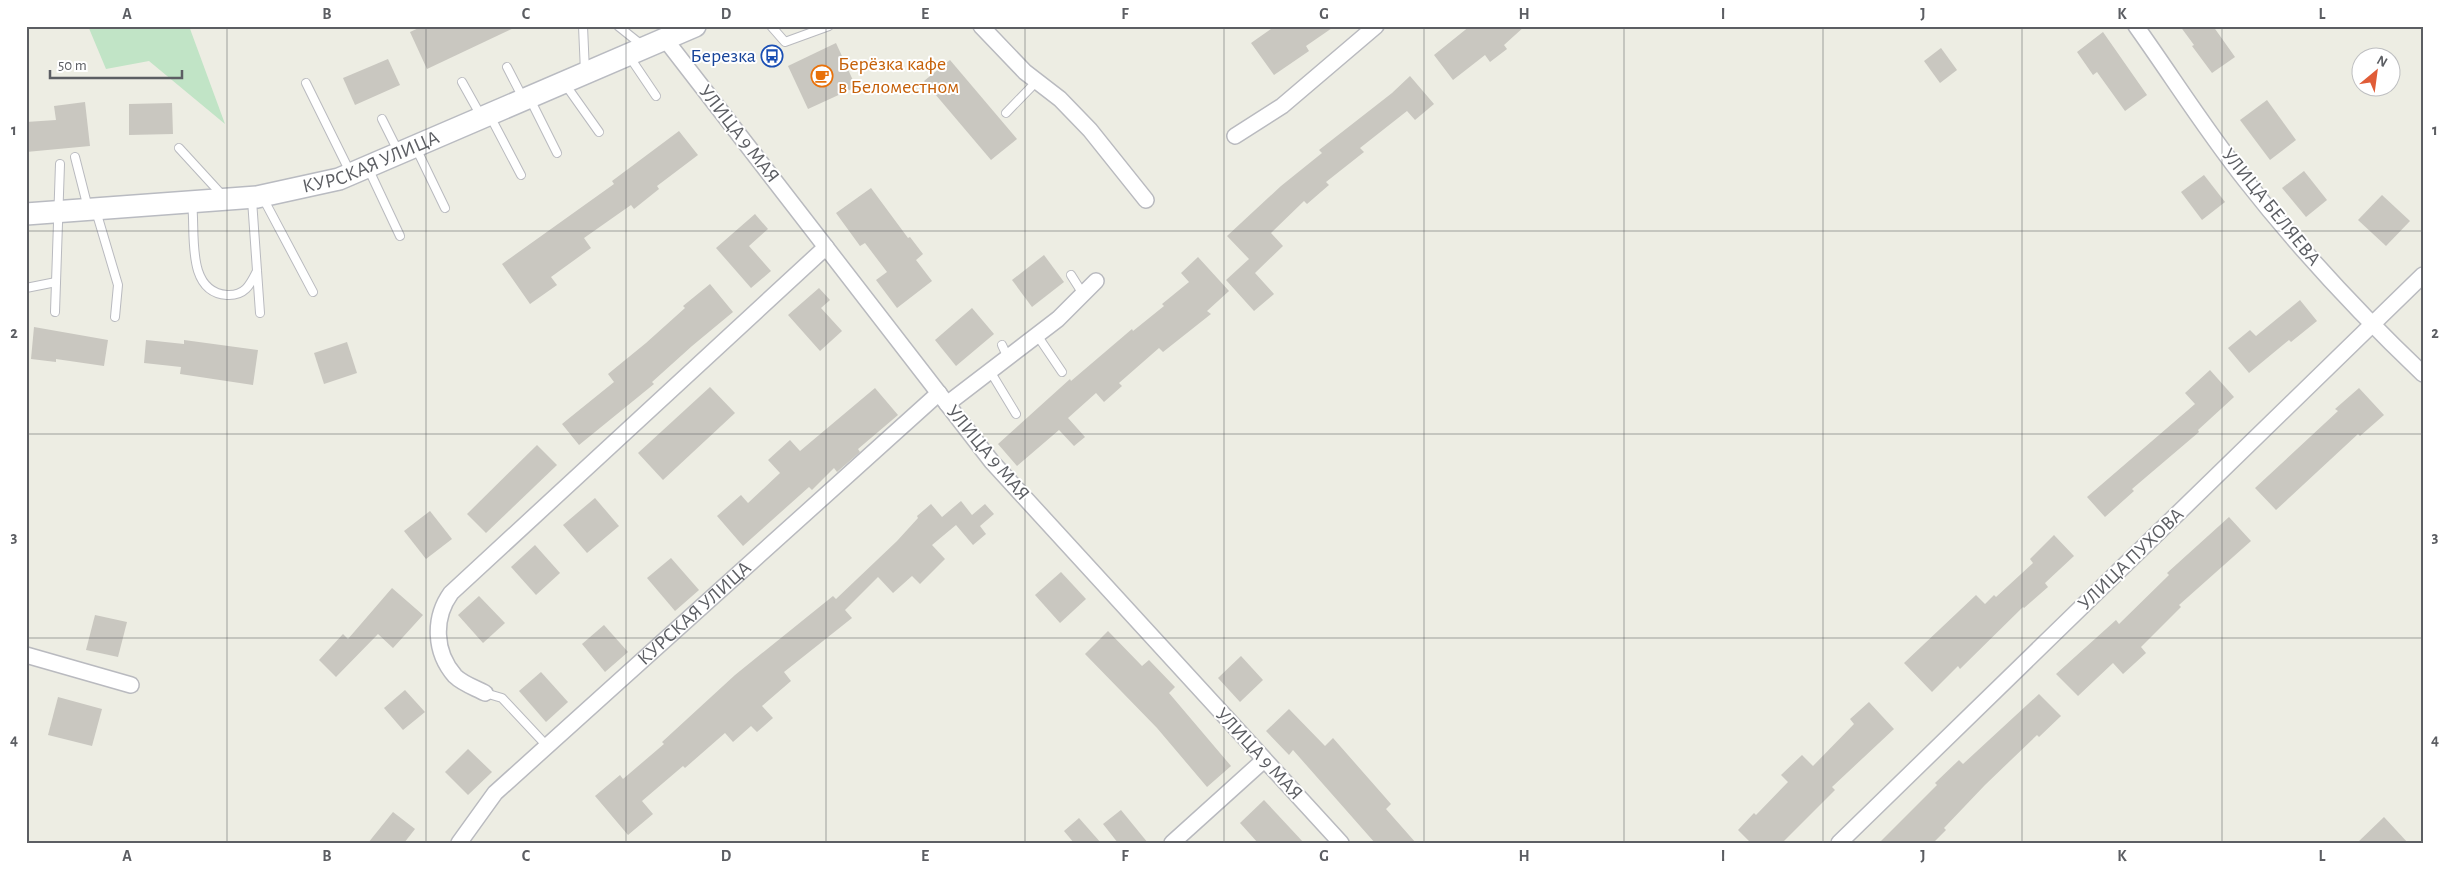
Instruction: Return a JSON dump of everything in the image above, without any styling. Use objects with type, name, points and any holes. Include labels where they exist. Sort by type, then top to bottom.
[{"type":"street","name":"КУРСКАЯ УЛИЦА","points":[[27,210],[57,212],[257,197],[339,179],[695,26]]},
{"type":"street","points":[[981,26],[1036,81],[1060,99],[1090,130],[1146,200]]},
{"type":"street","points":[[1235,136],[1282,106],[1376,26]]},
{"type":"street","name":"УЛИЦА БЕЛЯЕВА","points":[[2136,26],[2245,180],[2307,254],[2372,326],[2423,374]]},
{"type":"street","name":"УЛИЦА 9 МАЯ","points":[[665,39],[992,462],[1341,843]]},
{"type":"street","points":[[485,693],[456,677],[446,659],[439,640],[438,618],[448,597],[826,247]]},
{"type":"street","name":"УЛИЦА ПУХОВА","points":[[1839,843],[2423,276]]},
{"type":"street","name":"КУРСКАЯ УЛИЦА","points":[[459,843],[495,793],[547,746],[943,398],[990,371],[1005,352],[1037,336],[1058,320],[1096,281]]},
{"type":"street","points":[[26,656],[131,685]]},
{"type":"street","points":[[1172,843],[1264,760]]},
{"type":"lane","points":[[583,26],[585,73]]},
{"type":"lane","points":[[618,26],[636,51],[656,96]]},
{"type":"lane","points":[[771,26],[785,42],[829,26]]},
{"type":"lane","points":[[507,67],[557,153]]},
{"type":"lane","points":[[1006,113],[1036,81]]},
{"type":"lane","points":[[462,82],[521,175]]},
{"type":"lane","points":[[564,82],[599,132]]},
{"type":"lane","points":[[306,83],[400,236]]},
{"type":"lane","points":[[382,119],[407,149],[445,208]]},
{"type":"lane","points":[[179,148],[226,200]]},
{"type":"lane","points":[[75,157],[118,285],[114,317]]},
{"type":"lane","points":[[55,312],[60,164]]},
{"type":"lane","points":[[257,197],[257,271],[260,313]]},
{"type":"lane","points":[[257,197],[313,292]]},
{"type":"lane","points":[[192,202],[197,265],[200,279],[210,291],[225,295],[239,295],[248,288],[257,271]]},
{"type":"lane","points":[[1071,275],[1083,294]]},
{"type":"lane","points":[[26,288],[56,282]]},
{"type":"lane","points":[[1037,336],[1062,372]]},
{"type":"lane","points":[[990,371],[1016,414]]},
{"type":"lane","points":[[485,693],[502,698],[547,746]]},
{"type":"green space","points":[[88,26],[189,26],[225,124],[149,61],[106,69]]},
{"type":"building","points":[[423,26],[518,26],[427,69],[410,32]]},
{"type":"building","points":[[1275,26],[1335,26],[1306,46],[1309,51],[1274,75],[1251,43]]},
{"type":"building","points":[[1470,26],[1525,26],[1504,45],[1507,49],[1490,62],[1485,55],[1453,80],[1434,55]]},
{"type":"building","points":[[2180,26],[2213,26],[2235,57],[2212,73]]},
{"type":"building","points":[[2103,32],[2147,95],[2125,111],[2097,72],[2093,75],[2077,52]]},
{"type":"building","name":"Берёзка кафе в Беломестном","points":[[836,43],[856,87],[808,109],[788,66]]},
{"type":"building","points":[[1941,48],[1957,70],[1940,83],[1924,61]]},
{"type":"building","points":[[388,59],[400,85],[355,105],[343,78]]},
{"type":"building","points":[[950,60],[1017,139],[991,160],[924,81]]},
{"type":"building","points":[[1410,76],[1434,104],[1415,120],[1407,111],[1360,148],[1364,152],[1326,182],[1329,185],[1307,204],[1304,201],[1271,233],[1283,246],[1255,273],[1274,294],[1254,311],[1226,280],[1249,259],[1227,236],[1281,186],[1322,153],[1319,150],[1392,93]]},
{"type":"building","points":[[2267,100],[2296,140],[2270,160],[2240,120]]},
{"type":"building","points":[[85,102],[90,146],[26,152],[26,122],[56,120],[54,106]]},
{"type":"building","points":[[172,103],[173,134],[129,135],[129,104]]},
{"type":"building","points":[[679,131],[698,155],[657,186],[659,189],[634,209],[631,205],[584,238],[591,248],[551,277],[557,285],[530,304],[502,264],[614,184],[612,181]]},
{"type":"building","points":[[2304,171],[2327,200],[2306,217],[2282,188]]},
{"type":"building","points":[[2204,175],[2225,202],[2202,220],[2181,192]]},
{"type":"building","points":[[871,188],[908,238],[910,237],[923,254],[916,260],[932,281],[897,308],[876,280],[887,272],[865,243],[860,246],[836,213]]},
{"type":"building","points":[[2382,195],[2410,221],[2386,246],[2358,220]]},
{"type":"building","points":[[755,214],[768,229],[749,246],[771,271],[751,288],[716,248]]},
{"type":"building","points":[[1044,255],[1064,282],[1032,307],[1012,280]]},
{"type":"building","points":[[1198,257],[1229,291],[1207,311],[1211,314],[1163,352],[1159,348],[1119,383],[1122,386],[1104,402],[1096,393],[1068,418],[1085,437],[1074,446],[1059,430],[1017,466],[998,444],[1070,379],[1071,381],[1132,329],[1133,331],[1164,306],[1162,304],[1189,282],[1181,273]]},
{"type":"building","points":[[710,284],[733,312],[652,382],[654,384],[579,445],[562,424],[614,382],[608,374],[646,343],[685,308],[683,306]]},
{"type":"building","points":[[819,288],[830,300],[821,308],[842,331],[820,351],[788,315]]},
{"type":"building","points":[[2300,300],[2317,321],[2291,342],[2289,340],[2249,373],[2228,348],[2250,330],[2256,336]]},
{"type":"building","points":[[972,308],[994,334],[956,366],[935,340]]},
{"type":"building","points":[[34,327],[108,340],[104,366],[56,359],[56,362],[31,359]]},
{"type":"building","points":[[146,340],[184,344],[184,340],[258,350],[253,385],[180,374],[181,367],[144,363]]},
{"type":"building","points":[[347,342],[357,373],[324,384],[314,353]]},
{"type":"building","points":[[2210,370],[2234,397],[2198,430],[2199,432],[2132,489],[2134,491],[2105,517],[2087,497],[2195,404],[2185,393]]},
{"type":"building","points":[[710,387],[735,413],[663,480],[638,453]]},
{"type":"building","points":[[875,388],[898,415],[858,449],[860,452],[837,472],[834,468],[812,490],[809,487],[743,546],[717,516],[741,495],[748,503],[780,473],[768,460],[790,440],[800,451]]},
{"type":"building","points":[[2359,388],[2384,415],[2360,436],[2358,434],[2276,510],[2255,488],[2338,411],[2335,409]]},
{"type":"building","points":[[537,445],[557,465],[486,533],[467,514]]},
{"type":"building","points":[[595,498],[619,526],[587,553],[563,525]]},
{"type":"building","points":[[961,501],[972,515],[985,504],[994,514],[980,526],[986,534],[973,545],[956,525],[932,545],[945,559],[920,584],[912,576],[893,593],[878,577],[845,610],[852,618],[784,672],[791,681],[762,706],[773,718],[757,732],[751,726],[733,742],[725,733],[685,768],[683,766],[642,801],[653,814],[628,835],[595,796],[620,775],[623,779],[664,744],[662,742],[735,675],[833,596],[836,599],[897,541],[918,518],[917,516],[931,504],[942,517]]},
{"type":"building","points":[[430,511],[452,539],[426,559],[404,531]]},
{"type":"building","points":[[2229,517],[2251,541],[2179,605],[2181,607],[2141,647],[2146,653],[2123,674],[2113,663],[2078,696],[2056,674],[2116,620],[2119,624],[2169,575],[2167,573]]},
{"type":"building","points":[[2054,535],[2074,556],[2045,583],[2048,587],[2023,607],[1960,669],[1958,666],[1932,692],[1904,663],[1976,595],[1985,604],[1994,595],[1996,597],[2033,563],[2030,559]]},
{"type":"building","points":[[535,545],[560,573],[536,595],[511,567]]},
{"type":"building","points":[[671,558],[699,590],[675,611],[647,578]]},
{"type":"building","points":[[1061,572],[1086,599],[1060,623],[1035,595]]},
{"type":"building","points":[[392,588],[423,615],[393,648],[378,634],[336,677],[319,660],[343,634],[348,639]]},
{"type":"building","points":[[479,596],[505,623],[483,643],[458,615]]},
{"type":"building","points":[[95,615],[127,622],[118,657],[86,650]]},
{"type":"building","points":[[604,625],[628,652],[605,672],[582,644]]},
{"type":"building","points":[[1108,631],[1142,666],[1149,660],[1175,687],[1169,693],[1231,766],[1207,787],[1157,728],[1085,654]]},
{"type":"building","points":[[1241,656],[1263,680],[1240,702],[1218,678]]},
{"type":"building","points":[[541,672],[568,702],[546,722],[519,691]]},
{"type":"building","points":[[405,690],[425,712],[403,730],[384,708]]},
{"type":"building","points":[[2039,694],[2061,716],[2039,737],[2037,735],[1985,785],[1944,828],[1946,830],[1933,843],[1879,843],[1937,785],[1935,783],[1959,760],[1963,764]]},
{"type":"building","points":[[58,697],[102,709],[92,746],[48,735]]},
{"type":"building","points":[[1869,702],[1894,729],[1832,787],[1835,790],[1782,843],[1751,843],[1738,830],[1754,813],[1756,815],[1788,782],[1781,775],[1802,755],[1813,766],[1854,724],[1850,719]]},
{"type":"building","points":[[1289,709],[1325,746],[1333,738],[1391,804],[1386,809],[1416,843],[1375,843],[1293,750],[1289,755],[1266,731]]},
{"type":"building","points":[[468,749],[492,772],[468,795],[445,772]]},
{"type":"building","points":[[1264,800],[1304,843],[1258,843],[1240,823]]},
{"type":"building","points":[[1121,810],[1148,843],[1118,843],[1103,824]]},
{"type":"building","points":[[393,812],[415,829],[404,843],[368,843]]},
{"type":"building","points":[[2384,817],[2408,843],[2357,843]]},
{"type":"building","points":[[1079,818],[1101,843],[1074,843],[1064,831]]},
{"type":"place","name":"Березка","points":[[772,56]]},
{"type":"place","name":"Берёзка кафе в Беломестном","points":[[822,76]]}]
